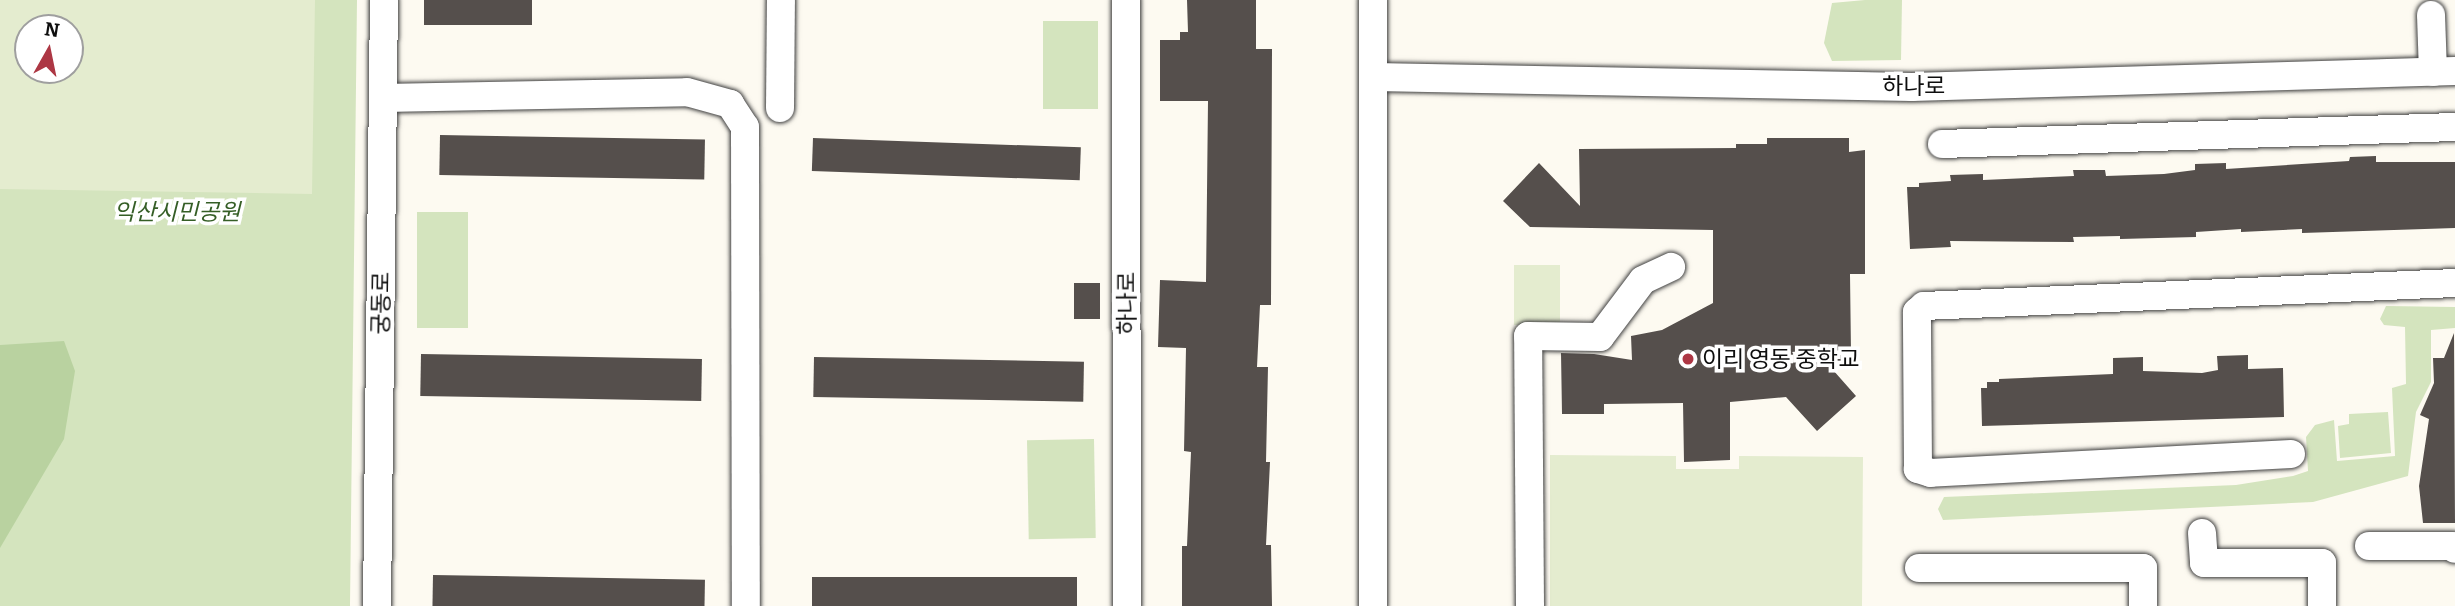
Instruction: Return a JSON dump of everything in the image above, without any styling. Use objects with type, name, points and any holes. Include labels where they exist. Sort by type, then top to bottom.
[{"type":"street","name":"궁동로","points":[[377,606],[384,0]]},
{"type":"street","points":[[780,108],[781,0]]},
{"type":"street","name":"하나로","points":[[1126,0],[1127,606]]},
{"type":"street","points":[[1373,0],[1373,606]]},
{"type":"street","points":[[2431,15],[2444,71]]},
{"type":"street","name":"하나로","points":[[1374,77],[1912,87],[2444,71]]},
{"type":"street","points":[[383,98],[687,92],[730,104],[745,127],[746,606]]},
{"type":"street","points":[[1942,144],[2455,127]]},
{"type":"street","points":[[1530,606],[1528,336],[1600,337],[1643,280],[1671,267]]},
{"type":"street","points":[[2291,454],[1931,473],[1918,469],[1917,313],[1924,306],[2455,283]]},
{"type":"street","points":[[2202,533],[2204,563],[2322,563],[2322,606]]},
{"type":"street","points":[[2369,546],[2452,546],[2455,549]]},
{"type":"street","points":[[1919,568],[2143,568],[2143,606]]},
{"type":"green space","name":"익산시민공원","points":[[0,0],[357,0],[350,606],[0,606]]},
{"type":"green space","points":[[0,0],[315,0],[312,194],[0,189]]},
{"type":"green space","points":[[1902,0],[1901,60],[1832,61],[1824,43],[1832,3]]},
{"type":"green space","points":[[1043,21],[1098,21],[1098,109],[1043,109]]},
{"type":"green space","points":[[417,212],[468,212],[468,328],[417,328]]},
{"type":"green space","points":[[1514,265],[1560,265],[1560,325],[1514,325]]},
{"type":"green space","points":[[2386,306],[2455,307],[2455,328],[2431,330],[2431,382],[2416,412],[2408,476],[2313,502],[1943,520],[1938,509],[1944,497],[2236,485],[2293,476],[2308,471],[2306,437],[2315,425],[2334,420],[2337,461],[2395,456],[2392,388],[2406,384],[2405,327],[2384,325],[2380,319]]},
{"type":"green space","points":[[64,341],[75,371],[64,439],[0,548],[0,345]]},
{"type":"green space","points":[[2388,412],[2391,453],[2340,458],[2338,426],[2349,424],[2349,414]]},
{"type":"green space","points":[[1094,439],[1096,538],[1029,539],[1027,440]]},
{"type":"green space","points":[[1550,455],[1676,456],[1676,469],[1739,469],[1739,456],[1863,457],[1862,606],[1550,606]]},
{"type":"building","points":[[424,0],[532,0],[532,25],[424,25]]},
{"type":"building","points":[[1187,0],[1256,0],[1256,49],[1272,49],[1271,305],[1260,305],[1257,367],[1268,367],[1266,462],[1270,462],[1266,545],[1271,545],[1272,606],[1182,606],[1182,546],[1187,546],[1191,452],[1184,451],[1186,348],[1158,347],[1160,280],[1206,282],[1208,101],[1160,101],[1160,40],[1180,40],[1180,32],[1188,32]]},
{"type":"building","points":[[440,135],[705,140],[704,180],[439,175]]},
{"type":"building","points":[[813,138],[1081,147],[1080,180],[812,171]]},
{"type":"building","points":[[1767,138],[1849,138],[1849,152],[1865,150],[1865,274],[1850,274],[1851,353],[1833,370],[1856,396],[1817,431],[1786,397],[1730,402],[1730,460],[1684,462],[1683,403],[1604,404],[1604,414],[1562,414],[1561,353],[1594,354],[1632,360],[1631,336],[1662,330],[1713,303],[1713,230],[1530,227],[1503,201],[1539,163],[1580,206],[1579,149],[1736,148],[1736,144],[1767,144]]},
{"type":"building","points":[[2376,156],[2376,162],[2455,162],[2455,228],[2302,233],[2302,229],[2241,232],[2241,229],[2196,232],[2196,237],[2073,237],[2074,242],[1950,241],[1951,247],[1910,249],[1907,187],[1919,187],[1919,183],[1951,181],[1950,175],[1983,174],[1983,180],[2074,176],[2073,170],[2105,170],[2106,176],[2164,174],[2195,170],[2195,164],[2226,163],[2226,169],[2349,161],[2350,157]]},
{"type":"building","points":[[1074,283],[1100,283],[1100,319],[1074,319]]},
{"type":"building","points":[[2454,333],[2455,523],[2423,523],[2419,486],[2429,419],[2420,415],[2434,383],[2433,358],[2444,358]]},
{"type":"building","points":[[421,354],[702,359],[701,401],[420,396]]},
{"type":"building","points":[[2248,355],[2248,369],[2283,368],[2284,417],[1982,426],[1981,388],[1987,388],[1987,382],[1999,382],[1999,379],[2113,374],[2113,358],[2143,357],[2143,371],[2202,373],[2218,370],[2217,356]]},
{"type":"building","points":[[814,357],[1084,362],[1083,402],[813,397]]},
{"type":"building","points":[[433,575],[705,580],[705,606],[432,606]]},
{"type":"building","points":[[812,577],[1077,577],[1077,606],[812,606]]},
{"type":"place","name":"이리 영동 중학교","points":[[1688,359]]}]
